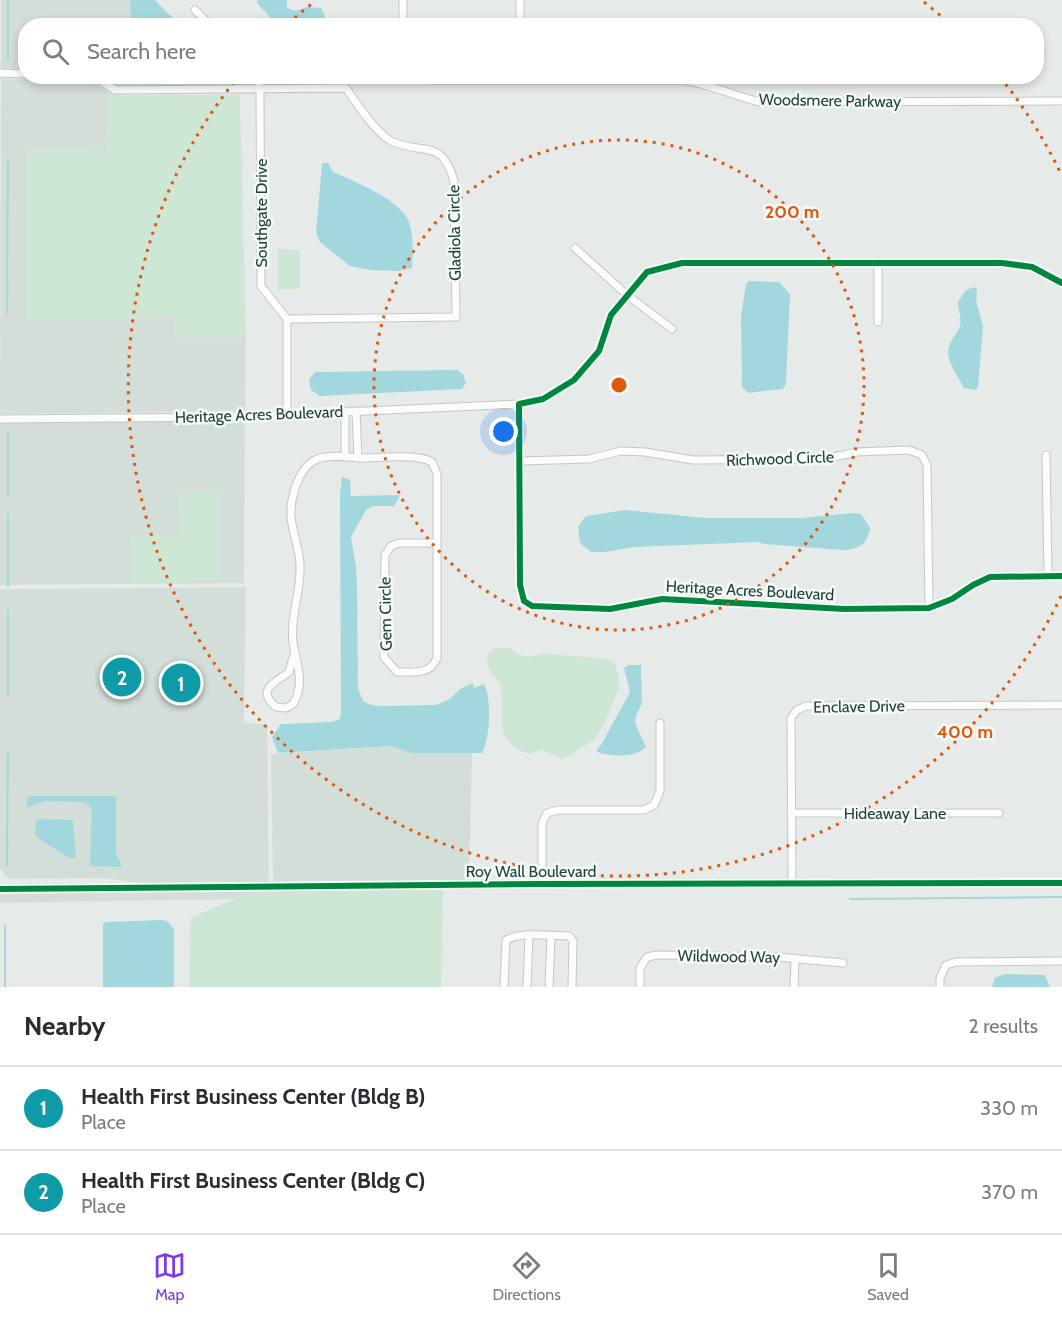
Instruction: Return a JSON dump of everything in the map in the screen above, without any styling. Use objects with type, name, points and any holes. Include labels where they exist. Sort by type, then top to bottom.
[{"type":"street","points":[[403,0],[403,18]]},
{"type":"street","points":[[520,0],[520,18]]},
{"type":"street","points":[[195,10],[203,18]]},
{"type":"street","points":[[0,73],[18,74]]},
{"type":"street","points":[[105,84],[116,90],[260,89]]},
{"type":"street","name":"Southgate Drive","points":[[259,84],[261,286],[287,319]]},
{"type":"street","name":"Woodsmere Parkway","points":[[701,84],[759,102],[1062,101]]},
{"type":"street","name":"Gladiola Circle","points":[[260,89],[346,88],[366,117],[391,142],[437,152],[450,164],[454,181],[456,317],[287,319]]},
{"type":"street","points":[[574,249],[627,295],[672,329]]},
{"type":"street","points":[[878,262],[878,322]]},
{"type":"street","name":"Heritage Acres Boulevard","points":[[0,419],[234,417],[519,404],[543,399],[574,380],[599,351],[611,315],[647,272],[682,263],[1002,263],[1032,267],[1062,283]]},
{"type":"street","points":[[287,319],[287,413]]},
{"type":"street","name":"Heritage Acres Boulevard","points":[[519,404],[520,585],[524,601],[532,606],[610,609],[662,599],[844,609],[929,608],[952,599],[990,577],[1062,576]]},
{"type":"street","points":[[345,411],[345,457]]},
{"type":"street","points":[[356,411],[358,458]]},
{"type":"street","name":"Richwood Circle","points":[[521,461],[589,459],[621,452],[645,452],[693,460],[824,459],[857,452],[909,450],[922,456],[927,465],[929,608]]},
{"type":"street","points":[[1046,455],[1048,576]]},
{"type":"street","name":"Gem Circle","points":[[295,651],[293,616],[300,580],[300,556],[291,515],[293,491],[308,465],[314,460],[345,457],[419,458],[432,462],[437,474],[437,658],[434,666],[426,671],[398,672],[384,657],[385,555],[391,546],[399,543],[436,543]]},
{"type":"street","points":[[295,651],[300,683],[297,698],[290,707],[276,707],[268,698],[268,688],[273,681],[289,672],[295,651]]},
{"type":"street","name":"Enclave Drive","points":[[792,884],[791,718],[797,710],[806,706],[1062,705]]},
{"type":"street","points":[[542,884],[542,824],[547,813],[558,810],[644,810],[654,805],[660,791],[660,723]]},
{"type":"street","name":"Hideaway Lane","points":[[791,813],[999,813]]},
{"type":"street","name":"Roy Wall Boulevard","points":[[0,889],[542,884],[1062,883]]},
{"type":"street","points":[[504,987],[506,940],[515,936],[569,936],[573,941],[572,987]]},
{"type":"street","points":[[527,987],[529,936]]},
{"type":"street","points":[[549,987],[551,936]]},
{"type":"street","name":"Wildwood Way","points":[[640,987],[640,968],[647,957],[658,955],[795,958],[843,963]]},
{"type":"street","points":[[794,987],[795,958]]},
{"type":"street","points":[[940,987],[940,978],[946,965],[956,962],[1062,961]]},
{"type":"shaded area","points":[[1,0],[130,0],[131,18],[18,18],[18,69],[1,68]]},
{"type":"shaded area","points":[[1,78],[18,79],[18,84],[97,84],[108,92],[106,150],[26,149],[175,318],[175,333],[180,338],[246,337],[245,411],[0,414]]},
{"type":"shaded area","points":[[245,421],[244,583],[0,585],[0,423]]},
{"type":"shaded area","points":[[246,587],[244,723],[267,724],[269,882],[145,883],[101,878],[13,879],[6,877],[0,869],[0,589]]},
{"type":"shaded area","points":[[391,746],[411,753],[472,753],[469,880],[273,881],[271,754]]},
{"type":"shaded area","points":[[255,891],[236,899],[0,903],[0,894]]},
{"type":"green space","points":[[231,84],[232,85],[114,85]]},
{"type":"green space","points":[[108,92],[128,95],[240,95],[246,337],[180,338],[175,333],[175,318],[25,320],[26,149],[106,150]]},
{"type":"green space","points":[[278,249],[300,250],[300,289],[278,289]]},
{"type":"green space","points":[[219,490],[220,582],[131,584],[131,537],[179,536],[178,491]]},
{"type":"green space","points":[[493,648],[509,648],[519,655],[531,657],[543,654],[589,657],[606,659],[614,663],[619,675],[619,688],[596,737],[562,760],[542,750],[529,754],[512,745],[504,735],[501,687],[487,661],[487,656]]},
{"type":"green space","points":[[443,889],[441,987],[189,987],[191,917],[255,891]]},
{"type":"water","points":[[130,0],[155,0],[172,18],[131,18]]},
{"type":"water","points":[[258,0],[287,0],[287,8],[295,11],[307,7],[321,8],[325,18],[271,18],[257,3]]},
{"type":"water","points":[[328,163],[333,172],[386,198],[403,212],[411,231],[412,268],[398,271],[370,270],[350,266],[320,242],[316,232],[322,164]]},
{"type":"water","points":[[749,281],[779,282],[790,294],[786,381],[782,389],[748,393],[742,387],[741,317],[746,284]]},
{"type":"water","points":[[974,287],[977,289],[976,300],[983,326],[976,390],[964,388],[948,353],[949,345],[960,326],[958,302],[966,290]]},
{"type":"water","points":[[457,370],[463,374],[466,383],[462,389],[320,396],[311,390],[309,380],[315,372]]},
{"type":"water","points":[[342,477],[350,480],[351,496],[400,495],[394,506],[373,506],[366,510],[351,537],[357,587],[358,688],[363,701],[380,706],[436,705],[450,699],[460,689],[473,683],[474,688],[484,684],[487,690],[489,718],[487,738],[482,753],[411,753],[391,746],[278,753],[272,737],[281,724],[332,722],[340,719],[340,495]]},
{"type":"water","points":[[625,510],[705,518],[802,518],[852,513],[861,514],[870,528],[867,538],[861,545],[854,549],[843,550],[758,542],[635,547],[591,552],[580,543],[578,527],[586,516]]},
{"type":"water","points":[[629,665],[641,665],[642,703],[635,723],[646,747],[641,751],[623,756],[597,752],[630,692],[624,668]]},
{"type":"water","points":[[28,796],[116,796],[116,852],[122,867],[90,866],[92,809],[85,802],[45,801],[27,808]]},
{"type":"water","points":[[37,819],[73,820],[76,858],[69,858],[36,837]]},
{"type":"water","points":[[163,920],[174,929],[174,987],[103,987],[103,924]]},
{"type":"water","points":[[1004,974],[1045,975],[1050,987],[992,987],[995,978]]},
{"type":"waterway","points":[[8,0],[8,60]]},
{"type":"waterway","points":[[7,313],[8,159]]},
{"type":"waterway","points":[[8,431],[8,495]]},
{"type":"waterway","points":[[8,515],[8,586]]},
{"type":"waterway","points":[[8,611],[8,695]]},
{"type":"waterway","points":[[7,865],[8,751]]},
{"type":"waterway","points":[[850,899],[1062,897]]},
{"type":"waterway","points":[[5,926],[5,987]]},
{"type":"cycle path","points":[[1062,283],[1032,267],[1002,263],[682,263],[647,272],[611,315],[599,351],[574,380],[543,399],[519,404],[520,585],[524,601],[532,606],[610,609],[662,599],[844,609],[929,608],[952,599],[990,577],[1062,576]]},
{"type":"cycle path","points":[[0,889],[542,884],[1062,883]]},
{"type":"place","name":"Health First Business Center (Bldg C)","points":[[122,677]]},
{"type":"place","name":"Health First Business Center (Bldg B)","points":[[181,683]]}]
